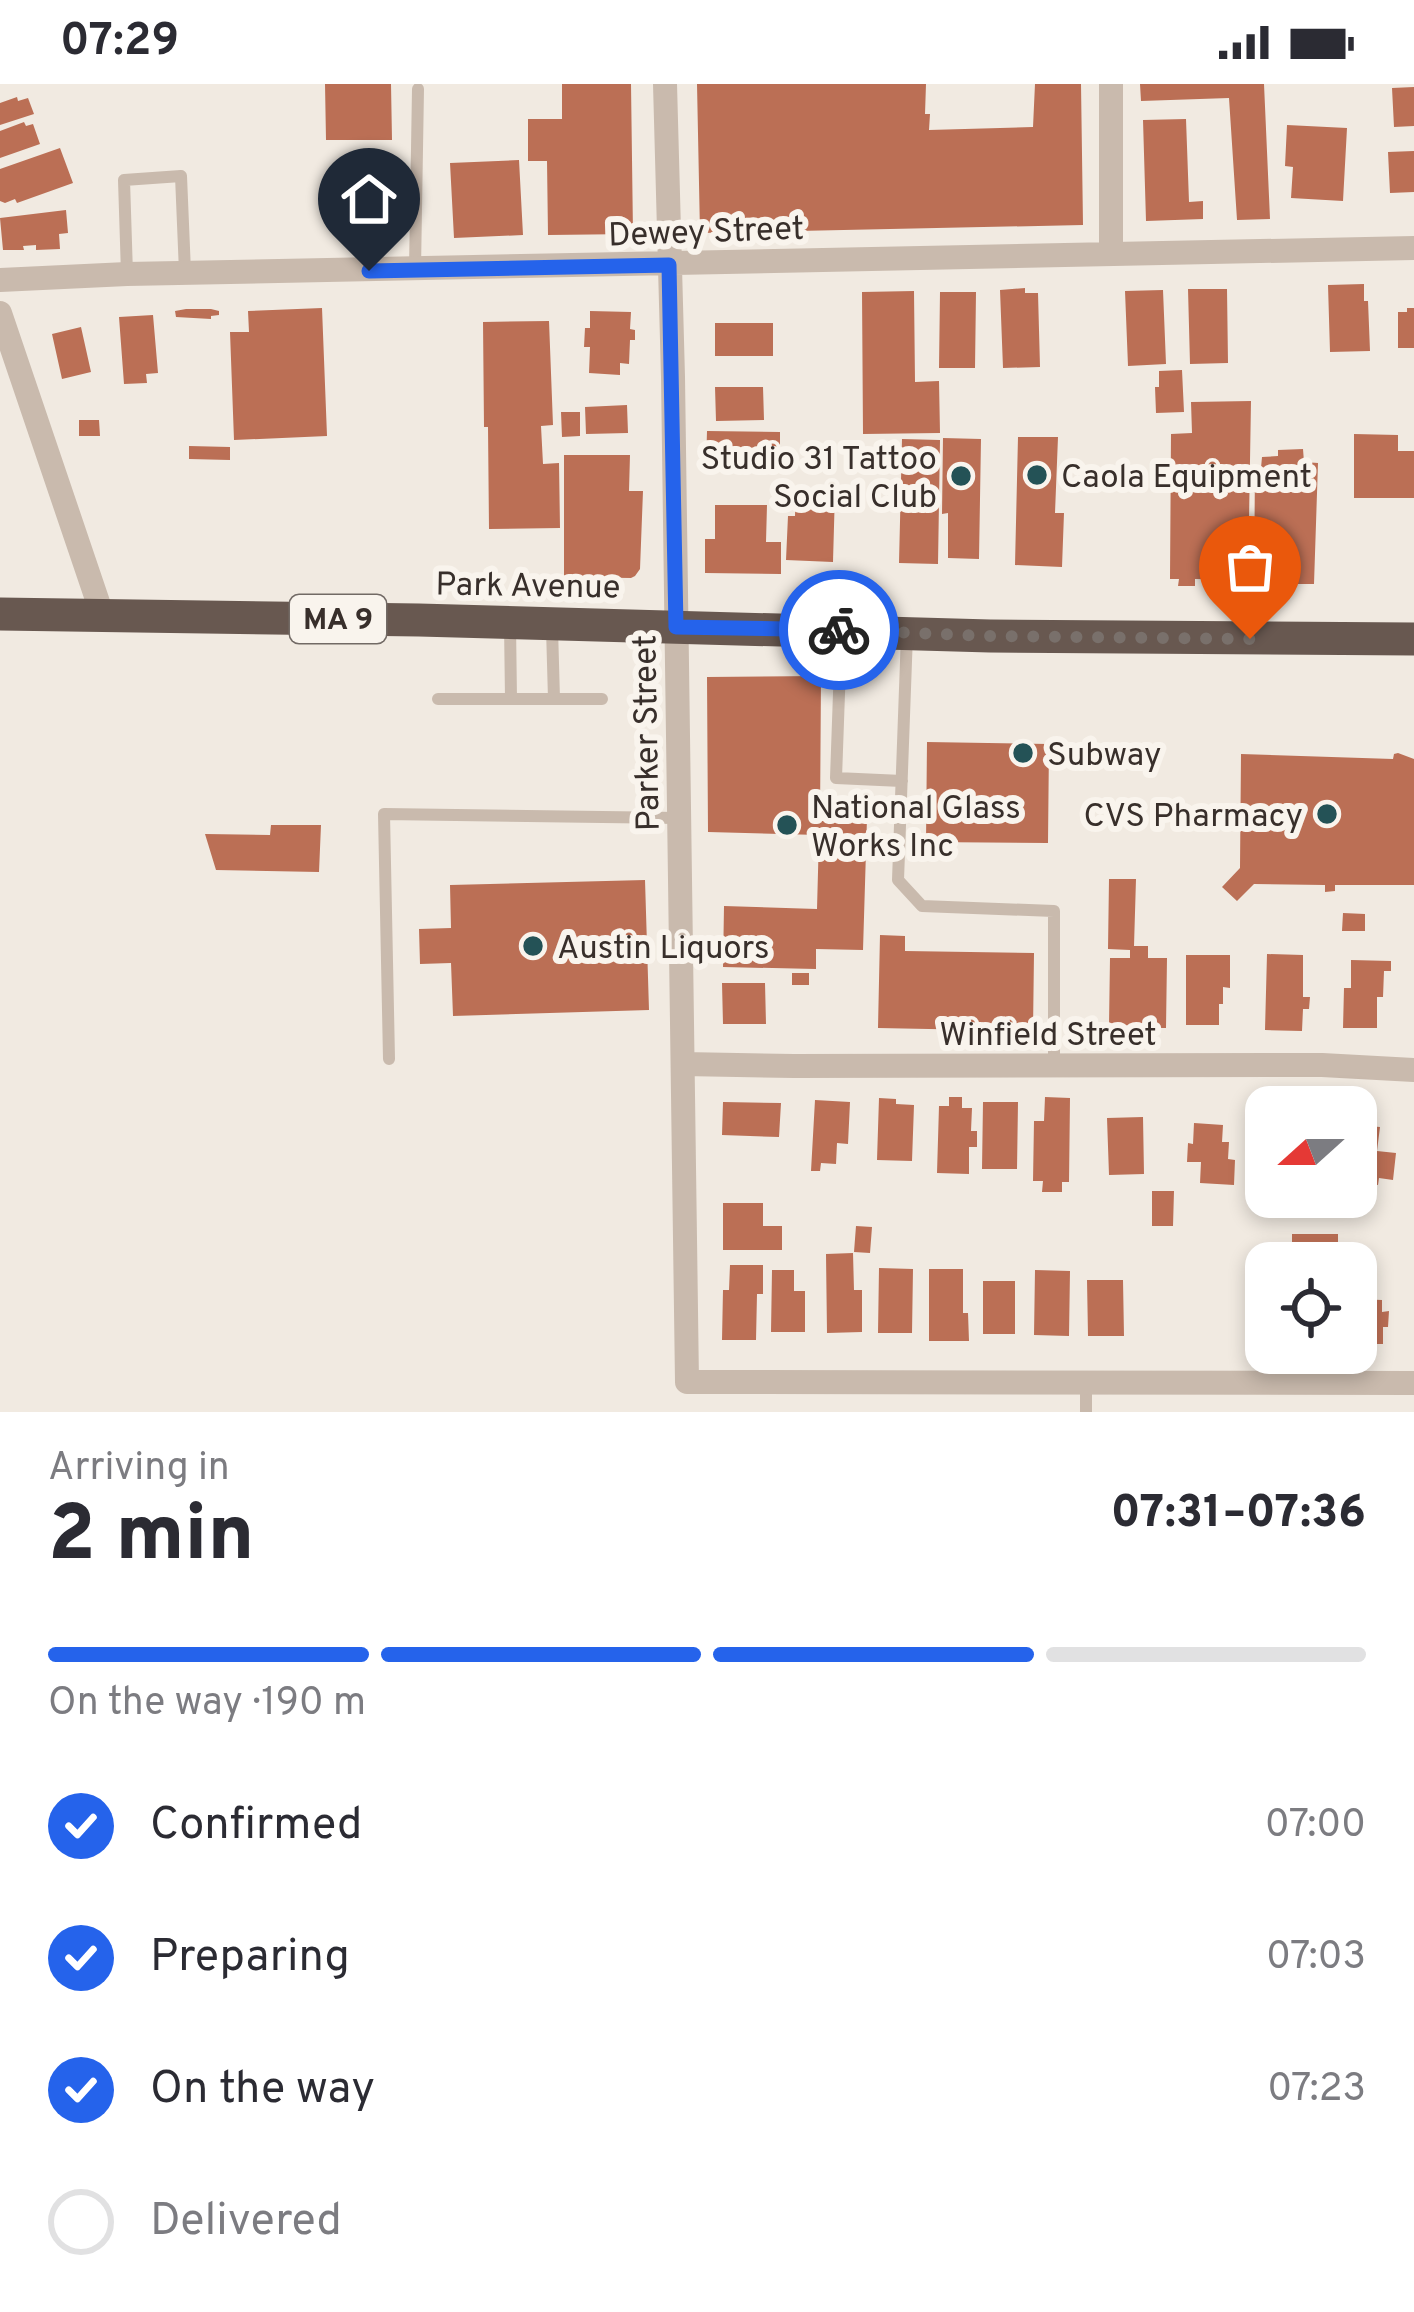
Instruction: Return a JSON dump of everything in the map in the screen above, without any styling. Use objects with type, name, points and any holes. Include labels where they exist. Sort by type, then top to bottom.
[{"type":"highway","name":"Park Avenue","points":[[0,614],[1414,639]]},
{"type":"street","name":"Parker Street","points":[[665,84],[687,1382],[1086,1382]]},
{"type":"street","points":[[1111,254],[1112,84]]},
{"type":"street","name":"Dewey Street","points":[[0,280],[1414,248]]},
{"type":"street","points":[[0,313],[102,614]]},
{"type":"street","name":"Winfield Street","points":[[682,1064],[1322,1065],[1414,1070]]},
{"type":"street","points":[[1086,1382],[1414,1383]]},
{"type":"lane","points":[[415,270],[418,89]]},
{"type":"lane","points":[[127,274],[124,180],[181,176],[185,274]]},
{"type":"lane","points":[[510,622],[512,699]]},
{"type":"lane","points":[[551,623],[554,699]]},
{"type":"lane","points":[[842,630],[836,778],[902,781]]},
{"type":"lane","points":[[907,632],[898,880],[922,906],[1054,910],[1054,1066]]},
{"type":"lane","points":[[438,699],[602,698]]},
{"type":"lane","points":[[389,1059],[384,814],[679,818]]},
{"type":"lane","points":[[1086,1382],[1086,1412]]},
{"type":"building","points":[[325,84],[391,84],[392,140],[326,140]]},
{"type":"building","points":[[562,84],[631,84],[633,234],[548,235],[547,161],[528,161],[528,119],[562,119]]},
{"type":"building","points":[[697,84],[926,84],[929,130],[1033,127],[1035,84],[1081,84],[1083,225],[700,233]]},
{"type":"building","points":[[1140,84],[1264,84],[1270,219],[1237,220],[1229,98],[1141,101]]},
{"type":"building","points":[[1414,87],[1414,126],[1394,127],[1392,88]]},
{"type":"building","points":[[17,97],[18,101],[28,98],[34,114],[0,125],[0,103]]},
{"type":"building","points":[[1186,119],[1189,202],[1203,201],[1203,219],[1146,221],[1143,120]]},
{"type":"building","points":[[24,122],[33,124],[40,144],[0,158],[0,131]]},
{"type":"building","points":[[1287,125],[1347,128],[1343,201],[1291,198],[1293,167],[1285,166]]},
{"type":"building","points":[[60,148],[73,183],[17,203],[15,199],[0,201],[0,169]]},
{"type":"building","points":[[1414,151],[1414,192],[1390,193],[1388,152]]},
{"type":"building","points":[[519,160],[523,235],[454,238],[450,163]]},
{"type":"building","points":[[66,210],[68,233],[59,234],[60,249],[36,250],[36,245],[3,250],[0,218]]},
{"type":"building","points":[[1364,284],[1370,351],[1330,352],[1328,285]]},
{"type":"building","points":[[1025,288],[1025,293],[1038,293],[1040,367],[1003,368],[1000,290]]},
{"type":"building","points":[[1188,289],[1227,289],[1228,363],[1190,364]]},
{"type":"building","points":[[1163,290],[1166,364],[1128,366],[1125,291]]},
{"type":"building","points":[[914,291],[915,382],[939,381],[940,433],[863,434],[862,292]]},
{"type":"building","points":[[940,292],[976,292],[975,368],[939,368]]},
{"type":"building","points":[[322,308],[327,436],[234,440],[230,332],[249,332],[248,311]]},
{"type":"building","points":[[1414,308],[1414,348],[1398,348],[1398,312],[1407,312]]},
{"type":"building","points":[[211,309],[219,315],[211,319],[176,317],[175,311]]},
{"type":"building","points":[[590,311],[631,312],[635,340],[630,340],[629,364],[620,363],[620,375],[589,373],[590,347],[584,347]]},
{"type":"building","points":[[153,315],[158,373],[146,374],[147,383],[124,384],[119,317]]},
{"type":"building","points":[[549,321],[553,425],[541,426],[543,464],[559,463],[560,528],[489,529],[483,322]]},
{"type":"building","points":[[715,323],[773,323],[773,356],[715,356]]},
{"type":"building","points":[[81,327],[91,372],[62,379],[52,334]]},
{"type":"building","points":[[1182,370],[1184,412],[1156,413],[1159,371]]},
{"type":"building","points":[[715,387],[763,387],[764,420],[716,421]]},
{"type":"building","points":[[1251,401],[1248,580],[1195,579],[1195,586],[1178,586],[1179,579],[1170,579],[1171,434],[1192,433],[1191,402]]},
{"type":"building","points":[[627,405],[628,433],[586,434],[585,407]]},
{"type":"building","points":[[561,412],[580,412],[580,436],[562,437]]},
{"type":"building","points":[[79,420],[99,420],[100,436],[79,436]]},
{"type":"building","points":[[707,431],[780,432],[780,471],[706,466]]},
{"type":"building","points":[[1354,434],[1398,435],[1398,451],[1414,451],[1414,498],[1354,498]]},
{"type":"building","name":"Caola Equipment","points":[[1018,437],[1058,437],[1055,513],[1064,513],[1062,567],[1015,565]]},
{"type":"building","name":"Studio 31 Tattoo Social Club","points":[[943,438],[981,439],[979,559],[948,558],[948,513],[942,514]]},
{"type":"building","points":[[902,439],[940,440],[938,564],[899,563]]},
{"type":"building","points":[[189,446],[230,447],[230,460],[189,459]]},
{"type":"building","points":[[1303,449],[1304,462],[1318,463],[1314,584],[1254,584],[1255,468],[1261,468],[1262,457],[1278,456],[1278,450]]},
{"type":"building","points":[[564,455],[630,455],[629,491],[643,491],[640,569],[635,576],[564,577]]},
{"type":"building","points":[[796,490],[835,491],[833,562],[786,560],[788,516],[795,516]]},
{"type":"building","points":[[715,505],[767,505],[766,542],[781,542],[781,574],[705,573],[705,539],[715,539]]},
{"type":"building","name":"National Glass Works Inc","points":[[821,676],[820,818],[867,818],[863,950],[816,949],[816,969],[723,967],[724,906],[817,909],[819,835],[708,832],[707,677]]},
{"type":"building","points":[[927,742],[1049,744],[1048,843],[926,842]]},
{"type":"building","name":"CVS Pharmacy","points":[[1398,753],[1414,759],[1414,885],[1335,885],[1335,891],[1325,892],[1325,885],[1254,884],[1237,901],[1222,887],[1240,868],[1241,754],[1393,759]]},
{"type":"building","points":[[271,825],[321,825],[319,872],[216,870],[205,834],[270,835]]},
{"type":"building","points":[[1109,879],[1136,879],[1134,946],[1148,946],[1148,958],[1167,958],[1166,1028],[1151,1028],[1151,1033],[1125,1033],[1126,1027],[1109,1026],[1110,958],[1130,958],[1130,950],[1108,949]]},
{"type":"building","name":"Austin Liquors","points":[[645,880],[649,1010],[453,1016],[451,963],[420,964],[419,929],[451,928],[450,885]]},
{"type":"building","points":[[1343,913],[1365,914],[1365,931],[1342,931]]},
{"type":"building","points":[[880,935],[905,936],[905,951],[1034,953],[1033,1031],[878,1028]]},
{"type":"building","points":[[1267,954],[1303,955],[1303,997],[1310,997],[1309,1009],[1303,1009],[1302,1031],[1265,1030]]},
{"type":"building","points":[[1186,955],[1230,955],[1230,988],[1223,987],[1219,1025],[1186,1025]]},
{"type":"building","points":[[1351,960],[1391,961],[1391,971],[1384,971],[1383,997],[1377,997],[1377,1028],[1343,1028],[1344,988],[1351,988]]},
{"type":"building","points":[[792,973],[809,973],[809,985],[792,985]]},
{"type":"building","points":[[722,983],[765,983],[766,1024],[723,1024]]},
{"type":"building","points":[[949,1097],[962,1097],[962,1108],[972,1108],[971,1131],[977,1131],[977,1147],[969,1147],[969,1174],[937,1173],[939,1106],[949,1106]]},
{"type":"building","points":[[1045,1097],[1070,1098],[1069,1182],[1062,1182],[1062,1192],[1042,1192],[1043,1181],[1033,1181],[1034,1121],[1044,1121]]},
{"type":"building","points":[[879,1098],[914,1105],[912,1161],[877,1160]]},
{"type":"building","points":[[815,1100],[850,1102],[848,1144],[837,1143],[836,1164],[821,1163],[820,1171],[811,1171]]},
{"type":"building","points":[[723,1102],[781,1103],[779,1137],[722,1135]]},
{"type":"building","points":[[983,1102],[1018,1102],[1017,1169],[982,1169]]},
{"type":"building","points":[[1143,1117],[1144,1174],[1109,1175],[1107,1118]]},
{"type":"building","points":[[1194,1123],[1223,1125],[1222,1142],[1229,1142],[1228,1159],[1235,1160],[1234,1185],[1200,1183],[1201,1162],[1187,1162]]},
{"type":"building","points":[[1377,1151],[1396,1153],[1393,1180],[1379,1178],[1378,1185]]},
{"type":"building","points":[[1152,1191],[1174,1191],[1173,1226],[1152,1226]]},
{"type":"building","points":[[723,1203],[763,1203],[763,1226],[782,1226],[782,1250],[723,1250]]},
{"type":"building","points":[[856,1226],[872,1227],[870,1253],[854,1252]]},
{"type":"building","points":[[1292,1234],[1338,1234],[1338,1242],[1292,1242]]},
{"type":"building","points":[[853,1253],[854,1290],[862,1290],[862,1332],[827,1333],[826,1254]]},
{"type":"building","points":[[730,1265],[763,1265],[756,1340],[722,1340],[723,1290],[729,1290]]},
{"type":"building","points":[[879,1268],[913,1269],[912,1333],[878,1333]]},
{"type":"building","points":[[929,1269],[963,1269],[963,1313],[968,1313],[969,1341],[929,1341]]},
{"type":"building","points":[[772,1270],[794,1270],[794,1291],[805,1291],[805,1332],[771,1332]]},
{"type":"building","points":[[1035,1270],[1070,1271],[1069,1336],[1034,1335]]},
{"type":"building","points":[[1087,1280],[1123,1280],[1124,1336],[1088,1336]]},
{"type":"building","points":[[983,1281],[1015,1281],[1015,1334],[983,1334]]},
{"type":"building","points":[[1377,1300],[1382,1300],[1382,1312],[1389,1311],[1383,1344],[1377,1344]]},
{"type":"way so far","points":[[839,630],[1250,639]]},
{"type":"place","name":"Caola Equipment","points":[[1037,475]]},
{"type":"place","name":"Studio 31 Tattoo Social Club","points":[[961,476]]},
{"type":"place","name":"Subway","points":[[1023,753]]},
{"type":"place","name":"CVS Pharmacy","points":[[1327,814]]},
{"type":"place","name":"National Glass Works Inc","points":[[787,825]]},
{"type":"place","name":"Austin Liquors","points":[[533,946]]},
{"type":"route","points":[[369,271],[669,265],[676,627],[839,630]]}]
